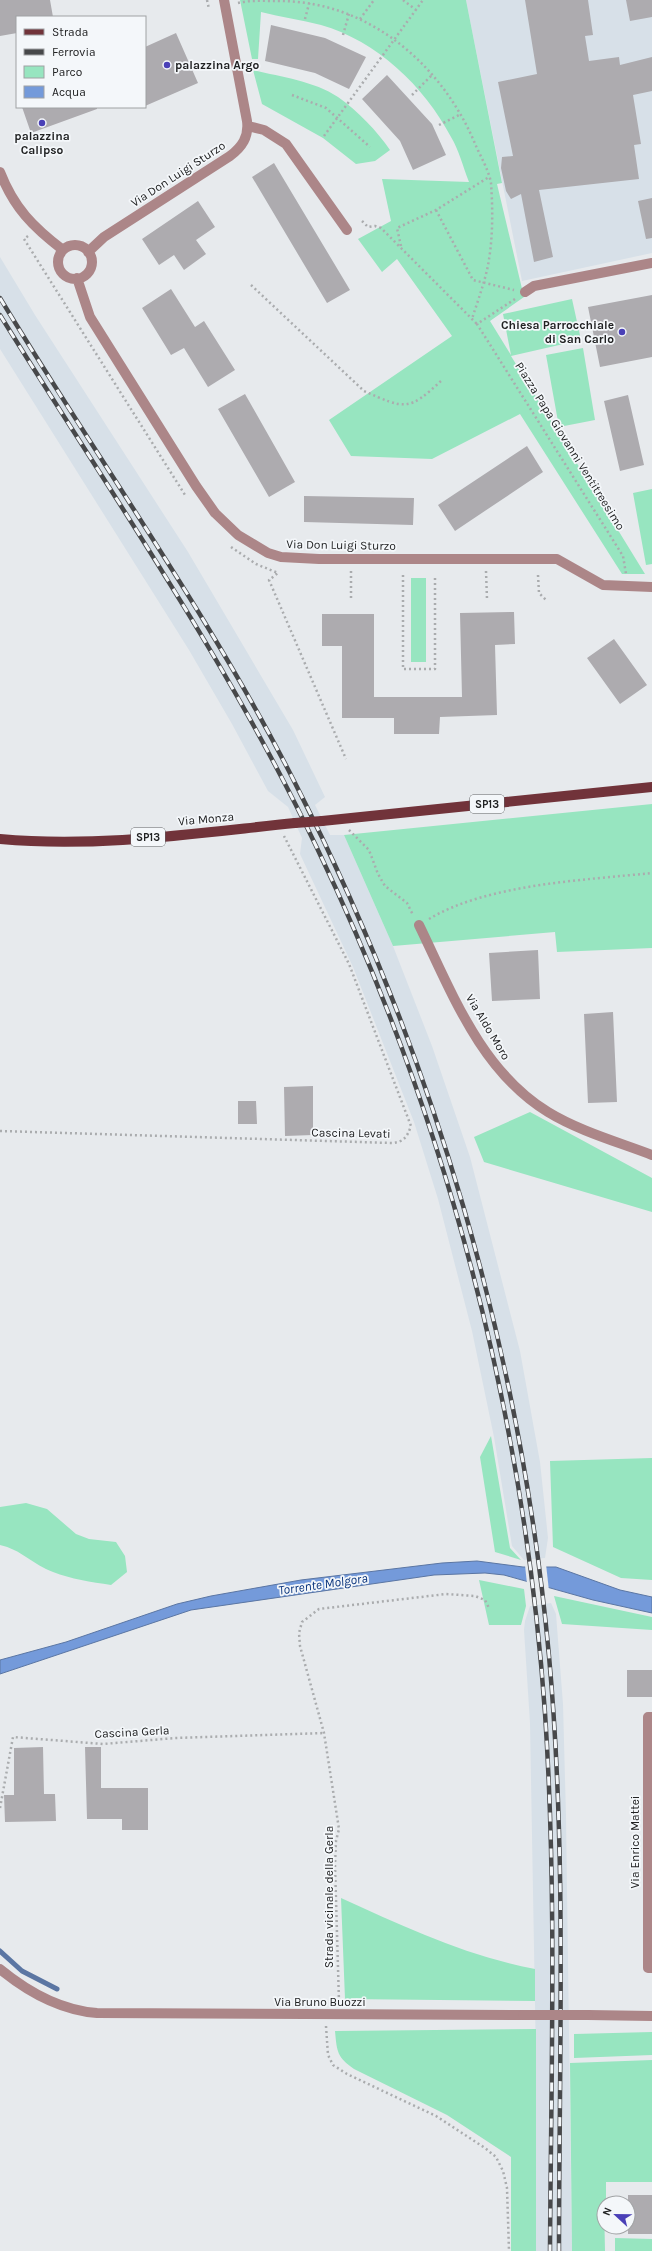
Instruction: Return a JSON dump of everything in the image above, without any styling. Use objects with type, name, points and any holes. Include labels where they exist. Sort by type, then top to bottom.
[{"type":"main road","name":"Via Monza","points":[[0,839],[48,842],[117,840],[322,821],[652,787]]},
{"type":"street","points":[[224,0],[248,126],[267,131],[286,144],[347,230]]},
{"type":"street","name":"Via Don Luigi Sturzo","points":[[88,252],[104,237],[236,152],[244,143],[248,126]]},
{"type":"street","points":[[0,172],[16,206],[36,229],[63,250]]},
{"type":"street","points":[[75,245],[82,247],[88,252],[91,260],[90,268],[85,275],[77,278],[68,277],[60,271],[58,259],[63,250],[75,245]]},
{"type":"street","points":[[525,292],[534,286],[652,263]]},
{"type":"street","name":"Via Don Luigi Sturzo","points":[[77,278],[90,317],[196,486],[215,513],[238,535],[254,546],[281,557],[319,559],[557,559],[571,565],[598,583],[609,586],[652,587]]},
{"type":"street","name":"Via Aldo Moro","points":[[419,925],[472,1030],[492,1062],[512,1085],[548,1112],[562,1120],[652,1155]]},
{"type":"street","name":"Via Enrico Mattei","points":[[652,1717],[648,1717],[648,1968],[652,1968]]},
{"type":"street","name":"Via Bruno Buozzi","points":[[0,1969],[41,1997],[87,2012],[325,2015],[652,2016]]},
{"type":"path","points":[[207,0],[209,9]]},
{"type":"path","points":[[237,3],[275,0],[309,2],[330,7],[349,14],[395,40],[433,74],[450,95],[461,114],[489,177],[491,231],[487,270],[472,319]]},
{"type":"path","points":[[360,19],[374,0]]},
{"type":"path","points":[[403,0],[416,10]]},
{"type":"path","points":[[324,136],[423,0]]},
{"type":"path","points":[[305,18],[309,2]]},
{"type":"path","points":[[343,35],[349,14]]},
{"type":"path","points":[[412,95],[433,74]]},
{"type":"path","points":[[292,95],[326,108],[338,117],[370,147]]},
{"type":"path","points":[[439,125],[461,114]]},
{"type":"path","points":[[401,246],[397,228],[436,210],[489,177]]},
{"type":"path","points":[[436,210],[473,280],[525,292]]},
{"type":"path","name":"Piazza Papa Giovanni Ventitreesimo","points":[[362,221],[368,227],[378,226],[401,246],[477,324],[623,556],[629,586]]},
{"type":"path","points":[[251,285],[364,391],[385,400],[406,406],[422,399],[442,380]]},
{"type":"path","points":[[477,324],[525,292]]},
{"type":"path","points":[[278,573],[269,580],[346,758]]},
{"type":"path","points":[[403,575],[403,669],[434,669],[435,576]]},
{"type":"path","points":[[486,575],[487,599]]},
{"type":"path","points":[[538,575],[539,594],[548,601]]},
{"type":"path","points":[[351,576],[351,601]]},
{"type":"path","points":[[348,829],[369,850],[383,882],[407,903],[419,925],[434,916],[488,895],[575,880],[652,874]]},
{"type":"path","name":"Cascina Levati","points":[[0,1131],[392,1143],[400,1142],[406,1138],[411,1126],[349,964],[283,836]]},
{"type":"path","name":"Strada vicinale della Gerla","points":[[339,2015],[335,1865],[338,1829],[324,1733],[298,1639],[302,1622],[319,1609],[446,1594],[475,1596],[485,1600],[489,1608]]},
{"type":"path","name":"Cascina Gerla","points":[[0,1808],[14,1737],[103,1744],[175,1738],[324,1733]]},
{"type":"path","points":[[325,2015],[328,2055],[333,2065],[347,2074],[436,2116],[485,2148],[496,2157],[503,2171],[507,2188],[510,2251]]},
{"type":"shaded area","points":[[466,0],[652,0],[652,253],[522,281]]},
{"type":"shaded area","points":[[0,257],[35,315],[188,552],[293,730],[325,797],[315,805],[330,835],[344,835],[393,946],[432,1046],[470,1157],[520,1351],[540,1462],[548,1538],[545,1558],[524,1560],[512,1546],[494,1437],[472,1331],[438,1199],[414,1122],[353,967],[300,854],[302,838],[288,807],[268,791],[232,724],[189,650],[0,349]]},
{"type":"shaded area","points":[[551,1603],[556,1614],[563,1704],[572,2251],[536,2251],[536,2060],[530,1723],[524,1630],[525,1621],[530,1606]]},
{"type":"green space","points":[[240,0],[466,0],[502,183],[497,184],[524,297],[490,321],[511,355],[503,314],[572,299],[581,340],[511,356],[645,574],[622,574],[520,414],[432,459],[351,456],[329,420],[452,336],[397,259],[382,272],[358,239],[391,221],[382,179],[469,182],[456,147],[440,118],[413,83],[380,54],[342,32],[321,25],[261,12],[258,59],[252,59]]},
{"type":"green space","points":[[253,70],[308,83],[338,97],[367,122],[390,150],[375,161],[356,164],[323,138],[262,104]]},
{"type":"green space","points":[[583,348],[595,420],[559,427],[546,355]]},
{"type":"green space","points":[[652,489],[652,564],[646,565],[633,493]]},
{"type":"green space","points":[[411,578],[426,578],[426,662],[411,662]]},
{"type":"green space","points":[[652,804],[652,948],[557,952],[555,932],[393,946],[344,835]]},
{"type":"green space","points":[[530,1112],[652,1178],[652,1212],[484,1162],[474,1137]]},
{"type":"green space","points":[[491,1436],[510,1548],[521,1560],[495,1552],[480,1457]]},
{"type":"green space","points":[[652,1458],[652,1580],[621,1578],[553,1547],[550,1461]]},
{"type":"green space","points":[[26,1503],[47,1509],[76,1534],[89,1539],[116,1542],[125,1556],[127,1572],[111,1585],[81,1580],[67,1577],[46,1569],[21,1553],[0,1545],[0,1507]]},
{"type":"green space","points":[[479,1580],[524,1589],[526,1606],[521,1625],[489,1625]]},
{"type":"green space","points":[[554,1596],[652,1617],[652,1630],[562,1624]]},
{"type":"green space","points":[[341,1898],[436,1940],[485,1956],[535,1969],[535,2001],[345,1999]]},
{"type":"green space","points":[[536,2029],[536,2251],[511,2251],[511,2157],[447,2115],[354,2069],[344,2061],[337,2049],[335,2031]]},
{"type":"green space","points":[[652,2032],[652,2055],[574,2058],[574,2034]]},
{"type":"green space","points":[[652,2060],[652,2182],[606,2182],[606,2195],[596,2195],[596,2235],[605,2235],[605,2251],[572,2251],[570,2063]]},
{"type":"green space","points":[[615,2238],[652,2239],[652,2251],[615,2251]]},
{"type":"water","name":"Torrente Molgora","points":[[477,1561],[523,1567],[556,1567],[620,1590],[652,1597],[652,1613],[593,1600],[504,1575],[485,1573],[434,1575],[191,1610],[0,1674],[0,1660],[66,1642],[177,1604],[211,1596],[301,1580],[442,1563]]},
{"type":"pier","points":[[546,1564],[549,1591],[527,1584],[525,1565]]},
{"type":"building","points":[[0,0],[50,0],[53,16],[16,16],[16,33],[0,36]]},
{"type":"building","points":[[525,0],[588,0],[593,35],[585,36],[589,61],[619,57],[620,65],[652,57],[652,91],[633,95],[641,144],[634,145],[639,179],[539,190],[553,257],[534,262],[521,194],[511,199],[506,191],[501,168],[502,157],[513,156],[498,82],[537,74]]},
{"type":"building","points":[[626,0],[652,0],[652,17],[630,21]]},
{"type":"building","points":[[271,25],[325,38],[366,57],[349,89],[315,73],[265,61]]},
{"type":"building","name":"palazzina Argo","points":[[176,33],[198,83],[146,106],[146,47]]},
{"type":"building","points":[[387,75],[432,124],[446,155],[413,170],[400,141],[362,99]]},
{"type":"building","name":"palazzina Calipso","points":[[22,108],[97,108],[97,109],[31,133]]},
{"type":"building","points":[[274,163],[350,290],[327,303],[252,177]]},
{"type":"building","points":[[652,198],[652,238],[646,239],[638,201]]},
{"type":"building","points":[[198,201],[215,227],[196,240],[206,254],[184,270],[174,255],[159,265],[142,239]]},
{"type":"building","points":[[171,289],[195,327],[204,321],[235,370],[208,387],[184,348],[171,355],[142,308]]},
{"type":"building","name":"Chiesa Parrocchiale di San Carlo","points":[[652,295],[652,357],[600,367],[588,307]]},
{"type":"building","points":[[245,394],[295,482],[269,497],[218,409]]},
{"type":"building","points":[[628,395],[644,465],[620,471],[604,401]]},
{"type":"building","points":[[527,446],[543,472],[455,531],[438,505]]},
{"type":"building","points":[[304,496],[414,498],[413,525],[304,522]]},
{"type":"building","points":[[514,612],[515,644],[495,645],[497,715],[440,717],[439,734],[394,734],[394,718],[342,718],[342,646],[322,646],[322,614],[374,614],[374,697],[462,697],[460,613]]},
{"type":"building","points":[[614,639],[647,685],[620,704],[587,658]]},
{"type":"building","points":[[538,950],[540,999],[492,1001],[489,953]]},
{"type":"building","points":[[613,1012],[617,1102],[588,1103],[584,1014]]},
{"type":"building","points":[[313,1086],[313,1135],[285,1136],[284,1087]]},
{"type":"building","points":[[238,1101],[256,1101],[257,1124],[238,1124]]},
{"type":"building","points":[[627,1670],[652,1670],[652,1697],[627,1697]]},
{"type":"building","points":[[43,1747],[44,1794],[55,1794],[56,1821],[5,1822],[4,1795],[14,1795],[14,1748]]},
{"type":"building","points":[[85,1747],[101,1747],[101,1788],[148,1788],[148,1830],[122,1830],[122,1819],[87,1819]]},
{"type":"building","points":[[636,2195],[652,2195],[652,2234],[636,2234]]},
{"type":"waterway","points":[[0,1951],[22,1971],[57,1989]]},
{"type":"railway","points":[[0,298],[189,596],[260,717],[293,779],[343,883],[388,988],[428,1096],[463,1206],[493,1316],[517,1429],[536,1542],[549,1656],[555,1730],[560,1879],[561,2028],[559,2251]]},
{"type":"railway","points":[[0,315],[166,577],[206,644],[245,711],[317,848],[363,951],[405,1055],[441,1162],[472,1270],[498,1379],[519,1490],[535,1601],[545,1713],[549,1780],[552,1915],[550,2251]]},
{"type":"place","name":"palazzina Argo","points":[[167,65]]},
{"type":"place","name":"palazzina Calipso","points":[[42,123]]},
{"type":"place","name":"Chiesa Parrocchiale di San Carlo","points":[[622,332]]}]
